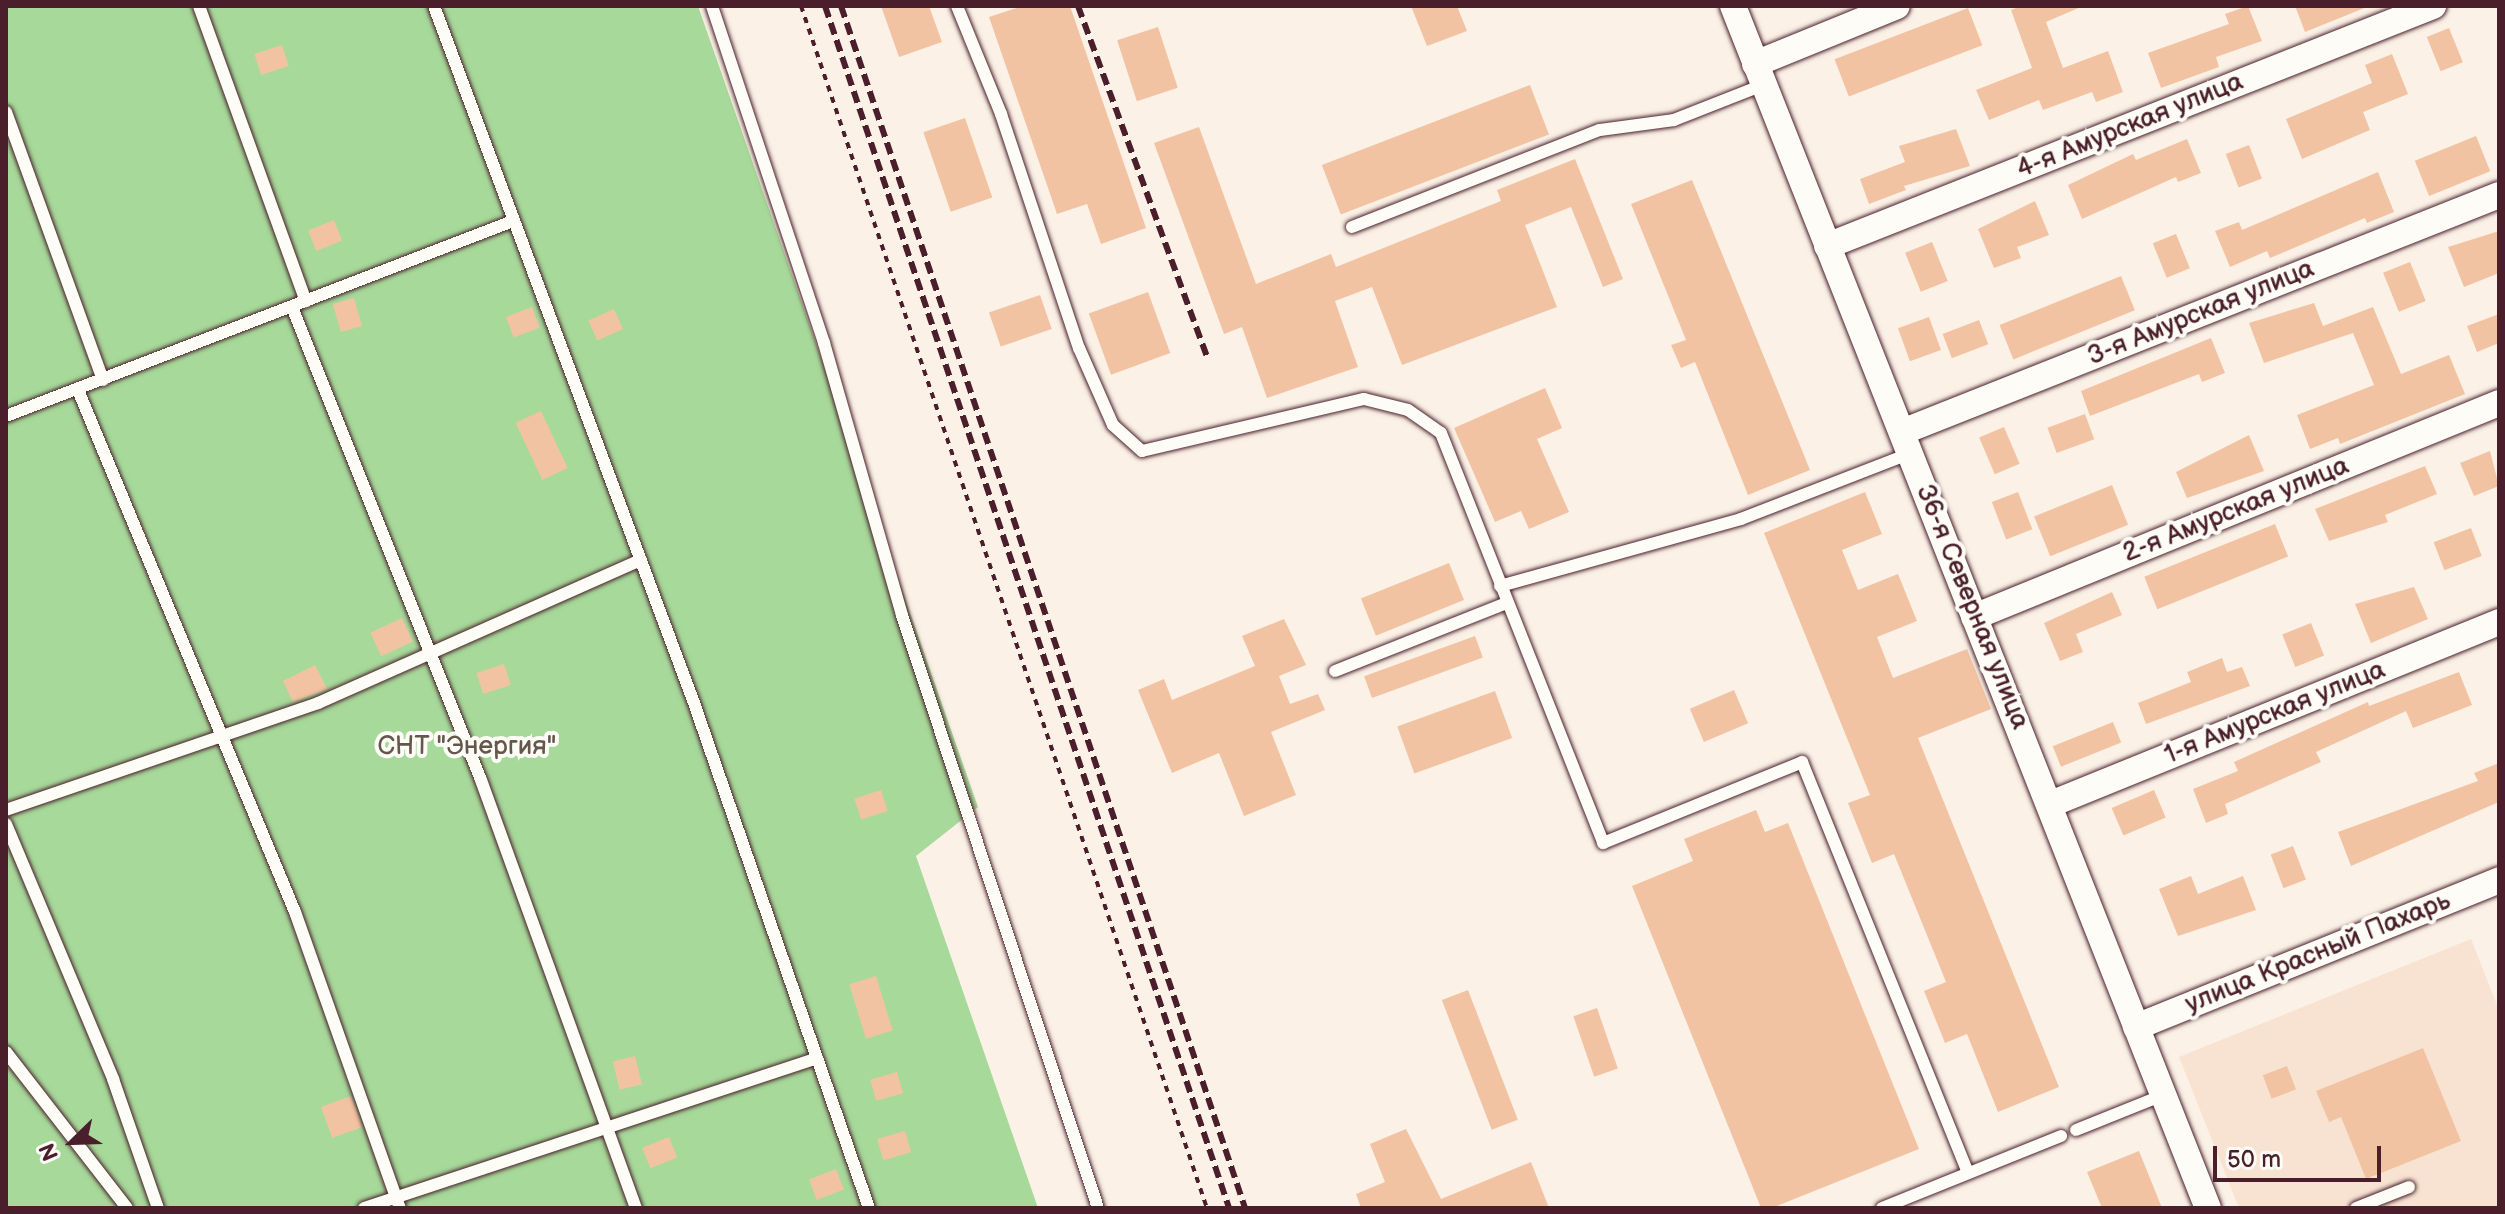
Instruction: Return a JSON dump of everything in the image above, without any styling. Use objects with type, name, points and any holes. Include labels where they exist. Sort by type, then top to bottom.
[{"type":"street","name":"36-я Северная улица","points":[[1733,6],[2051,804],[2208,1208]]},
{"type":"street","points":[[1759,74],[1897,6]]},
{"type":"street","name":"4-я Амурская улица","points":[[1827,246],[2433,6]]},
{"type":"street","name":"3-я Амурская улица","points":[[1906,442],[2499,195]]},
{"type":"street","name":"2-я Амурская улица","points":[[1974,617],[2499,403]]},
{"type":"street","name":"1-я Амурская улица","points":[[2051,804],[2499,622]]},
{"type":"street","name":"улица Красный Пахарь","points":[[2136,1027],[2499,880]]},
{"type":"lane","points":[[199,6],[306,301]]},
{"type":"lane","points":[[434,6],[641,560],[869,1208]]},
{"type":"lane","points":[[712,6],[824,343],[902,615],[1098,1208]]},
{"type":"lane","points":[[957,6],[1001,114],[1079,348],[1113,425],[1142,451],[1364,399],[1408,410],[1441,433],[1603,843],[1802,762],[1968,1173]]},
{"type":"lane","points":[[1352,227],[1600,130],[1674,120],[1759,74]]},
{"type":"lane","points":[[6,112],[103,380]]},
{"type":"lane","points":[[6,416],[513,221]]},
{"type":"lane","points":[[292,307],[430,651],[609,1128],[636,1208]]},
{"type":"lane","points":[[78,390],[295,912],[398,1202]]},
{"type":"lane","points":[[1500,586],[1741,519],[1906,442]]},
{"type":"lane","points":[[6,810],[318,703],[641,560]]},
{"type":"lane","points":[[1335,671],[1507,603]]},
{"type":"lane","points":[[6,824],[113,1079],[158,1208]]},
{"type":"lane","points":[[6,1052],[127,1208]]},
{"type":"lane","points":[[364,1208],[398,1202],[817,1058]]},
{"type":"lane","points":[[2076,1130],[2163,1095]]},
{"type":"lane","points":[[1882,1208],[2061,1136]]},
{"type":"lane","points":[[2356,1208],[2409,1187]]},
{"type":"path","points":[[801,6],[1207,1208]]},
{"type":"shaded area","points":[[2471,939],[2499,1010],[2499,1208],[2239,1208],[2179,1057]]},
{"type":"green space","name":"СНТ \"Энергия\"","points":[[6,6],[698,6],[978,807],[916,856],[1038,1208],[6,1208]]},
{"type":"building","points":[[881,6],[929,6],[942,42],[899,57]]},
{"type":"building","points":[[1023,6],[1070,6],[1146,228],[1101,244],[1087,204],[1057,214],[989,17]]},
{"type":"building","points":[[1411,6],[1457,6],[1467,31],[1427,46]]},
{"type":"building","points":[[2021,6],[2083,6],[2046,22],[2063,68],[2108,51],[2123,92],[2096,102],[2092,92],[2043,110],[2039,100],[1989,120],[1976,90],[2032,68],[2011,10]]},
{"type":"building","points":[[2248,6],[2262,41],[2216,57],[2219,67],[2161,88],[2148,53],[2229,24],[2225,14]]},
{"type":"building","points":[[2295,6],[2367,6],[2367,7],[2305,32]]},
{"type":"building","points":[[1968,8],[1982,45],[1849,97],[1834,59]]},
{"type":"building","points":[[1158,27],[1178,88],[1137,101],[1117,40]]},
{"type":"building","points":[[2449,28],[2463,62],[2441,71],[2427,37]]},
{"type":"building","points":[[282,45],[289,66],[261,75],[254,54]]},
{"type":"building","points":[[2392,54],[2408,94],[2363,112],[2370,130],[2302,159],[2286,119],[2372,83],[2365,65]]},
{"type":"building","points":[[1530,85],[1549,134],[1341,214],[1322,165]]},
{"type":"building","points":[[965,118],[992,197],[951,212],[923,132]]},
{"type":"building","points":[[1199,127],[1256,284],[1331,254],[1336,267],[1501,201],[1497,190],[1575,159],[1623,279],[1603,287],[1571,207],[1525,225],[1557,307],[1402,365],[1372,287],[1335,301],[1358,367],[1267,398],[1242,327],[1224,334],[1154,143]]},
{"type":"building","points":[[1956,129],[1970,166],[1904,186],[1906,190],[1869,204],[1860,179],[1905,162],[1899,146]]},
{"type":"building","points":[[2476,136],[2490,171],[2429,196],[2415,161]]},
{"type":"building","points":[[2187,139],[2201,173],[2178,182],[2176,177],[2082,219],[2068,185],[2133,154],[2136,160]]},
{"type":"building","points":[[2249,145],[2262,179],[2239,188],[2226,154]]},
{"type":"building","points":[[2378,172],[2394,212],[2367,223],[2365,218],[2270,258],[2267,251],[2230,267],[2215,231],[2239,222],[2242,230]]},
{"type":"building","points":[[1692,180],[1810,470],[1748,495],[1695,362],[1681,368],[1671,345],[1686,340],[1631,204]]},
{"type":"building","points":[[2035,201],[2049,235],[2017,247],[2021,258],[1994,268],[1978,229]]},
{"type":"building","points":[[334,220],[342,240],[316,251],[308,230]]},
{"type":"building","points":[[2499,231],[2499,273],[2464,287],[2448,247]]},
{"type":"building","points":[[2176,234],[2190,268],[2167,278],[2153,243]]},
{"type":"building","points":[[1932,242],[1948,281],[1921,292],[1905,253]]},
{"type":"building","points":[[2410,262],[2426,301],[2399,312],[2383,273]]},
{"type":"building","points":[[2121,276],[2135,310],[2013,359],[2000,325]]},
{"type":"building","points":[[1148,292],[1170,353],[1111,375],[1089,314]]},
{"type":"building","points":[[1040,295],[1052,329],[1001,347],[989,313]]},
{"type":"building","points":[[354,298],[362,326],[341,332],[333,304]]},
{"type":"building","points":[[2314,303],[2323,326],[2373,307],[2401,374],[2449,355],[2465,394],[2340,444],[2338,438],[2310,449],[2297,415],[2374,385],[2353,333],[2264,363],[2249,323]]},
{"type":"building","points":[[532,307],[540,328],[514,338],[506,317]]},
{"type":"building","points":[[614,309],[623,329],[597,340],[588,320]]},
{"type":"building","points":[[2499,314],[2499,343],[2477,352],[2467,326]]},
{"type":"building","points":[[1929,317],[1941,350],[1910,361],[1898,328]]},
{"type":"building","points":[[1979,320],[1988,344],[1952,358],[1943,334]]},
{"type":"building","points":[[2211,338],[2225,373],[2202,382],[2199,374],[2090,416],[2081,391]]},
{"type":"building","points":[[1545,388],[1562,428],[1537,439],[1569,512],[1529,529],[1521,511],[1495,522],[1454,428]]},
{"type":"building","points":[[541,411],[568,468],[542,480],[516,423]]},
{"type":"building","points":[[2085,414],[2094,439],[2057,453],[2047,428]]},
{"type":"building","points":[[2004,427],[2020,464],[1995,474],[1979,438]]},
{"type":"building","points":[[2249,435],[2264,471],[2187,498],[2176,472]]},
{"type":"building","points":[[2490,451],[2499,486],[2474,496],[2460,463]]},
{"type":"building","points":[[2425,466],[2437,494],[2385,515],[2388,522],[2329,541],[2315,509]]},
{"type":"building","points":[[2112,485],[2128,525],[2050,556],[2034,516]]},
{"type":"building","points":[[1865,492],[1882,534],[1842,550],[1858,590],[1898,574],[1917,621],[1877,637],[1893,678],[1967,649],[1991,709],[1918,738],[2059,1087],[1998,1112],[1967,1034],[1945,1043],[1924,991],[1946,982],[1894,854],[1872,863],[1848,803],[1870,795],[1764,533]]},
{"type":"building","points":[[2018,492],[2032,529],[2006,539],[1992,502]]},
{"type":"building","points":[[2275,524],[2288,556],[2157,609],[2144,577]]},
{"type":"building","points":[[2471,528],[2482,556],[2444,570],[2434,542]]},
{"type":"building","points":[[1449,563],[1464,600],[1376,636],[1361,599]]},
{"type":"building","points":[[2414,587],[2428,619],[2371,643],[2355,604]]},
{"type":"building","points":[[2112,592],[2122,615],[2076,634],[2083,652],[2060,661],[2044,623]]},
{"type":"building","points":[[402,618],[413,642],[381,656],[370,633]]},
{"type":"building","points":[[1284,619],[1306,665],[1279,676],[1290,704],[1318,694],[1325,710],[1271,732],[1296,795],[1244,816],[1219,753],[1172,773],[1138,690],[1164,679],[1172,700],[1255,666],[1242,636]]},
{"type":"building","points":[[2311,623],[2324,655],[2295,667],[2282,635]]},
{"type":"building","points":[[1475,636],[1483,658],[1372,698],[1364,676]]},
{"type":"building","points":[[2222,658],[2227,672],[2242,667],[2250,686],[2146,724],[2138,703],[2191,682],[2187,672]]},
{"type":"building","points":[[504,664],[511,685],[483,694],[476,673]]},
{"type":"building","points":[[315,665],[327,689],[293,702],[283,681]]},
{"type":"building","points":[[2459,672],[2472,705],[2413,728],[2406,711],[2316,752],[2321,762],[2225,804],[2228,814],[2206,823],[2193,789],[2238,771],[2234,762],[2368,702],[2369,706]]},
{"type":"building","points":[[1734,690],[1748,723],[1704,742],[1690,709]]},
{"type":"building","points":[[1495,691],[1512,738],[1414,774],[1397,727]]},
{"type":"building","points":[[2113,722],[2121,742],[2061,767],[2053,746]]},
{"type":"building","points":[[2499,763],[2499,802],[2351,866],[2338,832],[2478,781],[2474,773]]},
{"type":"building","points":[[881,790],[888,811],[861,820],[854,799]]},
{"type":"building","points":[[2154,790],[2166,818],[2123,836],[2112,808]]},
{"type":"building","points":[[1756,810],[1765,832],[1788,823],[1919,1149],[1772,1208],[1761,1208],[1632,886],[1693,861],[1684,839]]},
{"type":"building","points":[[2293,846],[2306,880],[2283,888],[2271,855]]},
{"type":"building","points":[[2191,876],[2198,894],[2243,876],[2256,910],[2178,936],[2159,889]]},
{"type":"building","points":[[876,976],[893,1031],[866,1039],[849,984]]},
{"type":"building","points":[[1468,990],[1518,1120],[1492,1130],[1442,1000]]},
{"type":"building","points":[[1597,1008],[1618,1069],[1594,1077],[1573,1016]]},
{"type":"building","points":[[2423,1048],[2461,1141],[2366,1179],[2341,1117],[2329,1122],[2316,1091]]},
{"type":"building","points":[[635,1056],[642,1084],[620,1090],[613,1062]]},
{"type":"building","points":[[2287,1066],[2296,1089],[2272,1099],[2263,1075]]},
{"type":"building","points":[[897,1072],[903,1093],[876,1101],[870,1080]]},
{"type":"building","points":[[351,1096],[362,1127],[332,1138],[321,1107]]},
{"type":"building","points":[[1406,1129],[1441,1199],[1531,1162],[1549,1208],[1361,1208],[1356,1194],[1385,1182],[1370,1144]]},
{"type":"building","points":[[905,1131],[911,1152],[883,1160],[877,1139]]},
{"type":"building","points":[[669,1137],[677,1157],[650,1168],[642,1148]]},
{"type":"building","points":[[2139,1151],[2162,1208],[2102,1208],[2087,1172]]},
{"type":"building","points":[[836,1169],[844,1190],[817,1200],[809,1179]]},
{"type":"railway","points":[[825,6],[1229,1208]]},
{"type":"railway","points":[[841,6],[1245,1208]]},
{"type":"railway","points":[[1078,6],[1208,359]]}]
